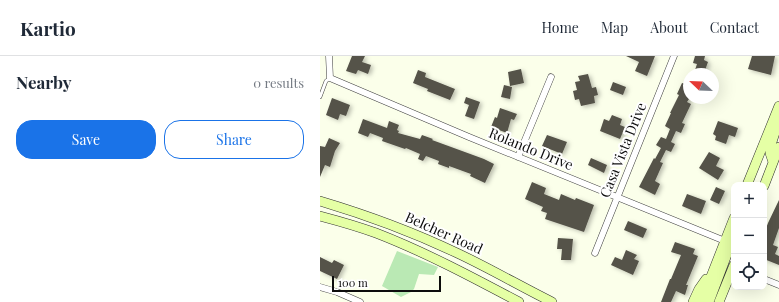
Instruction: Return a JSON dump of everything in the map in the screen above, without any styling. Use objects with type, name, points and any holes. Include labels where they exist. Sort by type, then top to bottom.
[{"type":"main road","points":[[749,182],[779,106]]},
{"type":"main road","points":[[776,164],[770,153],[779,120]]},
{"type":"main road","points":[[766,182],[776,164],[779,147]]},
{"type":"main road","name":"Belcher Road","points":[[320,201],[377,219],[415,234],[458,253],[552,302]]},
{"type":"main road","name":"Belcher Road","points":[[320,216],[375,233],[413,248],[451,266],[519,302]]},
{"type":"main road","points":[[701,302],[731,225]]},
{"type":"main road","points":[[709,302],[731,244]]},
{"type":"main road","points":[[694,302],[699,289],[713,270]]},
{"type":"main road","points":[[719,302],[731,273]]},
{"type":"street","points":[[329,56],[330,78]]},
{"type":"street","name":"Casa Vista Drive","points":[[595,253],[674,56]]},
{"type":"street","points":[[518,157],[551,77]]},
{"type":"street","name":"Rolando Drive","points":[[330,78],[724,241]]},
{"type":"street","points":[[767,280],[779,285]]},
{"type":"street","points":[[320,286],[360,302]]},
{"type":"lane","points":[[320,97],[326,81],[330,78]]},
{"type":"green space","points":[[397,251],[438,267],[434,275],[419,274],[414,289],[401,297],[382,286]]},
{"type":"building","points":[[352,56],[365,56],[362,62],[371,65],[368,74],[358,70],[356,74],[346,71]]},
{"type":"building","points":[[626,56],[655,56],[647,76],[635,71],[639,62]]},
{"type":"building","points":[[695,56],[705,56],[704,60],[708,62],[706,68],[696,68],[697,64],[693,63]]},
{"type":"building","points":[[752,56],[775,56],[771,75],[748,69]]},
{"type":"building","points":[[521,69],[524,83],[510,86],[508,72]]},
{"type":"building","points":[[418,70],[426,73],[425,77],[455,89],[450,100],[427,91],[428,89],[413,83]]},
{"type":"building","points":[[588,74],[592,88],[596,87],[598,95],[594,96],[595,103],[581,106],[579,99],[575,100],[573,91],[577,90],[575,82],[580,81],[578,76]]},
{"type":"building","points":[[613,82],[626,87],[623,95],[610,90]]},
{"type":"building","points":[[683,83],[683,104],[691,104],[682,123],[685,124],[681,133],[676,131],[671,142],[675,144],[671,152],[666,150],[660,162],[663,163],[655,181],[660,184],[655,195],[639,187],[661,148],[656,145],[661,137],[666,139],[670,129],[665,126],[679,95],[677,94]]},
{"type":"building","points":[[504,85],[512,87],[510,99],[501,97]]},
{"type":"building","points":[[466,97],[480,102],[474,119],[465,116],[469,105],[464,103]]},
{"type":"building","points":[[332,98],[350,105],[346,116],[340,114],[338,120],[326,115]]},
{"type":"building","points":[[500,108],[517,114],[514,120],[511,119],[507,133],[491,127],[495,117],[497,118]]},
{"type":"building","points":[[612,115],[622,119],[620,125],[625,127],[620,139],[600,131],[604,119],[609,121]]},
{"type":"building","points":[[363,119],[387,128],[389,121],[399,125],[397,130],[399,131],[398,133],[420,139],[422,135],[494,164],[485,183],[470,176],[471,174],[449,166],[449,168],[438,164],[439,161],[426,156],[423,161],[418,159],[420,154],[382,141],[383,138],[370,133],[368,137],[358,133]]},
{"type":"building","points":[[718,121],[738,128],[735,137],[729,135],[726,144],[715,140],[716,136],[713,134]]},
{"type":"building","points":[[547,135],[567,142],[562,154],[542,146]]},
{"type":"building","points":[[329,138],[340,143],[335,151],[330,167],[325,165],[320,177],[320,146],[325,147]]},
{"type":"building","points":[[709,152],[720,158],[716,166],[724,170],[718,180],[699,168]]},
{"type":"building","points":[[591,158],[607,165],[604,173],[588,165]]},
{"type":"building","points":[[532,182],[546,188],[544,194],[559,200],[561,194],[575,200],[576,198],[594,205],[584,232],[545,219],[547,213],[541,211],[543,207],[525,199]]},
{"type":"building","points":[[716,187],[725,191],[719,204],[710,200]]},
{"type":"building","points":[[687,194],[706,201],[701,214],[682,206]]},
{"type":"building","points":[[779,200],[779,228],[773,245],[778,247],[775,254],[779,256],[779,265],[767,260],[768,223]]},
{"type":"building","points":[[628,221],[647,229],[643,238],[624,230]]},
{"type":"building","points":[[558,238],[573,239],[571,260],[561,260],[562,249],[557,249]]},
{"type":"building","points":[[675,242],[695,249],[693,254],[698,256],[686,285],[688,285],[685,295],[676,291],[671,302],[661,302],[681,255],[671,252]]},
{"type":"building","points":[[626,250],[637,255],[634,259],[639,261],[633,275],[611,265],[615,257],[622,260]]},
{"type":"building","points":[[320,257],[332,263],[334,260],[344,265],[337,279],[320,271]]}]
